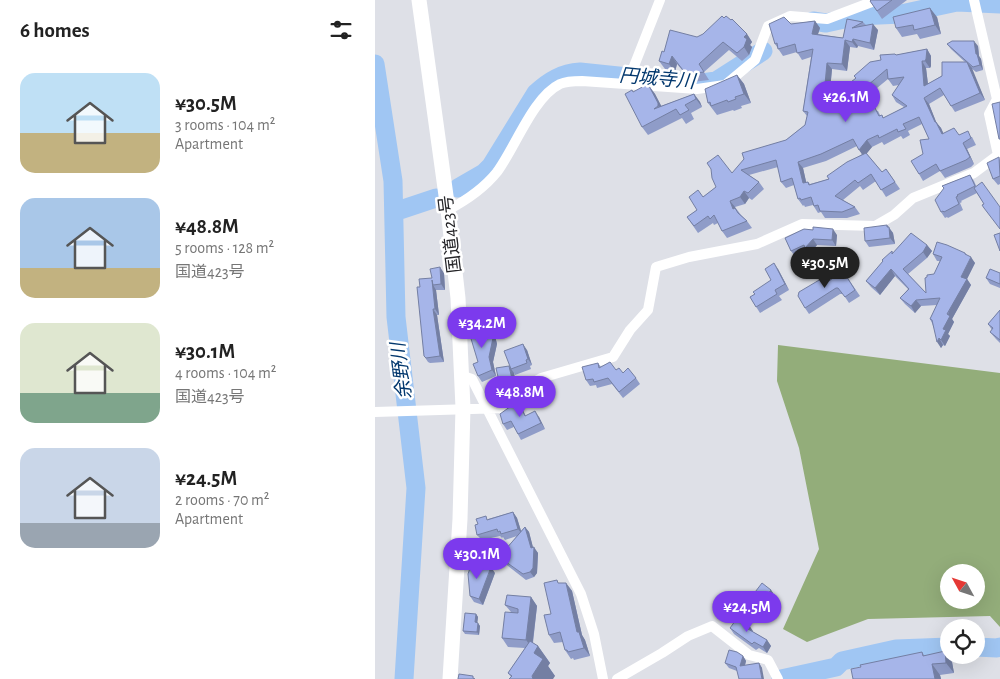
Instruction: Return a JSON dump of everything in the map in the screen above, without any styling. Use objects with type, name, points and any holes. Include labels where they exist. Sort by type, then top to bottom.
[{"type":"highway","name":"国道423号","points":[[419,0],[448,210],[458,298],[463,408],[460,519],[450,679]]},
{"type":"street","points":[[627,84],[660,0]]},
{"type":"street","points":[[448,210],[462,202],[496,173],[539,103],[552,89],[570,81],[583,80],[697,89],[725,85],[755,60],[768,26],[790,16],[827,19],[877,0]]},
{"type":"street","points":[[375,412],[504,408],[522,389],[541,378],[613,357],[630,330],[648,310],[656,267],[689,257],[757,244],[802,224],[875,226],[894,216],[913,198],[974,173],[998,155],[989,114],[997,99],[974,0]]},
{"type":"street","points":[[460,375],[472,379],[581,594],[594,634],[603,679]]},
{"type":"street","points":[[617,679],[687,636],[712,626],[749,655],[768,660],[778,679]]},
{"type":"green space","points":[[778,345],[1000,373],[1000,627],[990,616],[868,619],[807,642],[783,629],[819,549],[799,448],[777,381]]},
{"type":"building","points":[[871,0],[892,0],[877,11]]},
{"type":"building","points":[[930,8],[935,25],[914,30],[913,25],[896,28],[893,17]]},
{"type":"building","points":[[722,16],[732,19],[747,34],[744,37],[747,39],[744,47],[737,53],[723,42],[699,64],[704,72],[686,74],[672,56],[669,64],[659,61],[662,51],[664,52],[670,30],[697,37],[703,34]]},
{"type":"building","points":[[784,17],[791,24],[815,21],[812,34],[843,38],[847,19],[863,22],[852,28],[873,24],[870,43],[853,39],[852,42],[845,40],[842,64],[827,63],[825,84],[843,99],[854,86],[851,82],[856,78],[854,76],[870,62],[881,60],[880,55],[896,55],[927,49],[926,59],[922,61],[924,86],[942,76],[942,62],[967,62],[980,93],[951,106],[940,88],[924,98],[942,134],[954,128],[959,135],[968,131],[971,138],[963,143],[970,157],[940,171],[936,164],[919,174],[911,161],[923,154],[920,140],[929,139],[919,117],[903,124],[906,129],[898,132],[897,129],[879,138],[878,135],[867,140],[859,150],[853,139],[798,162],[803,183],[808,182],[809,185],[829,179],[827,176],[847,162],[866,153],[882,172],[886,169],[895,182],[881,190],[871,174],[858,183],[855,180],[835,196],[855,207],[842,212],[820,211],[818,205],[814,206],[811,197],[798,199],[792,178],[781,182],[776,160],[741,170],[759,182],[748,193],[744,191],[740,197],[730,201],[733,209],[735,208],[747,221],[722,231],[714,215],[710,219],[708,216],[694,226],[687,217],[697,210],[689,197],[698,190],[703,197],[716,187],[711,169],[707,163],[718,155],[732,173],[744,159],[742,153],[786,140],[805,125],[808,112],[803,111],[813,49],[797,53],[795,44],[778,49],[769,24]],"holes":[[[887,69],[888,79],[904,77],[892,95],[907,106],[883,118],[882,115],[879,116],[873,104],[861,110],[855,96]]]},
{"type":"building","points":[[952,41],[974,41],[980,65],[973,67],[947,44]]},
{"type":"building","points":[[737,75],[744,94],[728,102],[727,100],[711,106],[710,102],[708,103],[705,89]]},
{"type":"building","points":[[646,85],[647,87],[649,86],[658,103],[658,106],[654,109],[694,94],[696,99],[685,105],[689,110],[680,115],[676,109],[642,127],[625,94]]},
{"type":"building","points":[[1000,102],[1000,139],[999,139],[992,104]]},
{"type":"building","points":[[999,157],[1000,176],[993,179],[987,163]]},
{"type":"building","points":[[970,175],[975,186],[957,195],[959,204],[941,212],[935,200],[944,188],[942,186]]},
{"type":"building","points":[[982,182],[1000,207],[1000,229],[982,205],[984,204],[974,188]]},
{"type":"building","points":[[887,225],[890,238],[865,241],[864,228]]},
{"type":"building","points":[[813,227],[833,229],[832,240],[813,239],[805,248],[804,245],[791,251],[785,238],[804,229],[813,230]]},
{"type":"building","points":[[911,233],[927,245],[923,252],[903,269],[926,293],[925,278],[927,275],[934,274],[942,257],[933,254],[937,242],[971,257],[961,277],[967,279],[947,314],[950,316],[943,329],[946,330],[941,340],[939,338],[937,342],[932,320],[930,319],[940,298],[916,300],[911,306],[900,298],[909,289],[891,269],[875,288],[866,281],[882,260],[892,251],[892,254]]},
{"type":"building","points":[[1000,233],[1000,251],[994,235]]},
{"type":"building","points":[[774,263],[785,284],[775,290],[777,294],[756,307],[750,297],[755,294],[753,292],[771,280],[765,269]]},
{"type":"building","points":[[440,267],[441,284],[433,285],[432,280],[435,309],[433,309],[440,356],[426,358],[424,356],[417,287],[420,287],[419,279],[432,278],[430,269]]},
{"type":"building","points":[[990,269],[1000,273],[1000,284],[986,278]]},
{"type":"building","points":[[843,271],[855,290],[845,297],[836,288],[805,308],[798,296],[799,292],[826,276],[829,281]]},
{"type":"building","points":[[1000,310],[1000,340],[990,332],[993,328],[988,324]]},
{"type":"building","points":[[490,326],[493,338],[489,357],[492,370],[478,376],[473,364],[478,362],[469,332]]},
{"type":"building","points":[[523,344],[528,359],[526,360],[527,363],[511,369],[504,351]]},
{"type":"building","points":[[610,362],[616,370],[619,368],[623,373],[628,368],[636,378],[619,392],[608,378],[594,382],[593,379],[586,380],[582,367],[598,363],[599,368]]},
{"type":"building","points":[[509,366],[512,379],[501,390],[496,368]]},
{"type":"building","points":[[518,401],[525,416],[535,411],[541,423],[518,434],[511,421],[503,424],[500,414]]},
{"type":"building","points":[[513,512],[518,529],[501,534],[497,529],[477,535],[475,525],[478,524],[476,519],[486,516],[487,520]]},
{"type":"building","points":[[525,527],[531,548],[534,547],[533,568],[530,572],[523,574],[499,557]]},
{"type":"building","points":[[471,565],[479,568],[491,567],[479,599],[470,596],[468,574]]},
{"type":"building","points":[[557,580],[558,583],[566,583],[577,632],[579,632],[584,648],[568,652],[565,650],[560,632],[549,635],[544,615],[551,614],[544,583]]},
{"type":"building","points":[[762,583],[771,590],[759,604],[759,608],[749,600]]},
{"type":"building","points":[[507,595],[531,597],[526,640],[502,638],[505,612],[518,613],[518,609],[505,605]]},
{"type":"building","points":[[465,613],[476,614],[477,632],[463,631]]},
{"type":"building","points":[[738,617],[749,625],[748,629],[767,640],[763,647],[754,642],[752,644],[730,628]]},
{"type":"building","points":[[530,641],[538,646],[534,653],[543,659],[532,676],[533,679],[509,679],[512,676],[508,673]]},
{"type":"building","points":[[729,650],[743,656],[740,666],[759,663],[762,679],[739,679],[736,667],[725,663]]},
{"type":"building","points":[[922,652],[923,656],[940,652],[940,663],[932,664],[935,679],[853,679],[851,669],[861,667],[860,665]]},
{"type":"building","points":[[459,674],[473,676],[475,679],[458,679]]},
{"type":"waterway","name":"円城寺川","points":[[813,21],[826,23],[858,16],[901,14],[957,2],[1000,4]]},
{"type":"waterway","name":"円城寺川","points":[[458,188],[484,173],[491,166],[536,93],[556,78],[580,72],[695,84],[716,81],[763,51]]},
{"type":"waterway","name":"余野川","points":[[375,64],[393,181],[396,317],[416,488],[404,679]]},
{"type":"waterway","name":"円城寺川","points":[[394,212],[436,198]]},
{"type":"waterway","points":[[781,679],[836,667],[842,661],[896,649],[940,647]]},
{"type":"waterway","points":[[985,647],[1000,647]]}]
